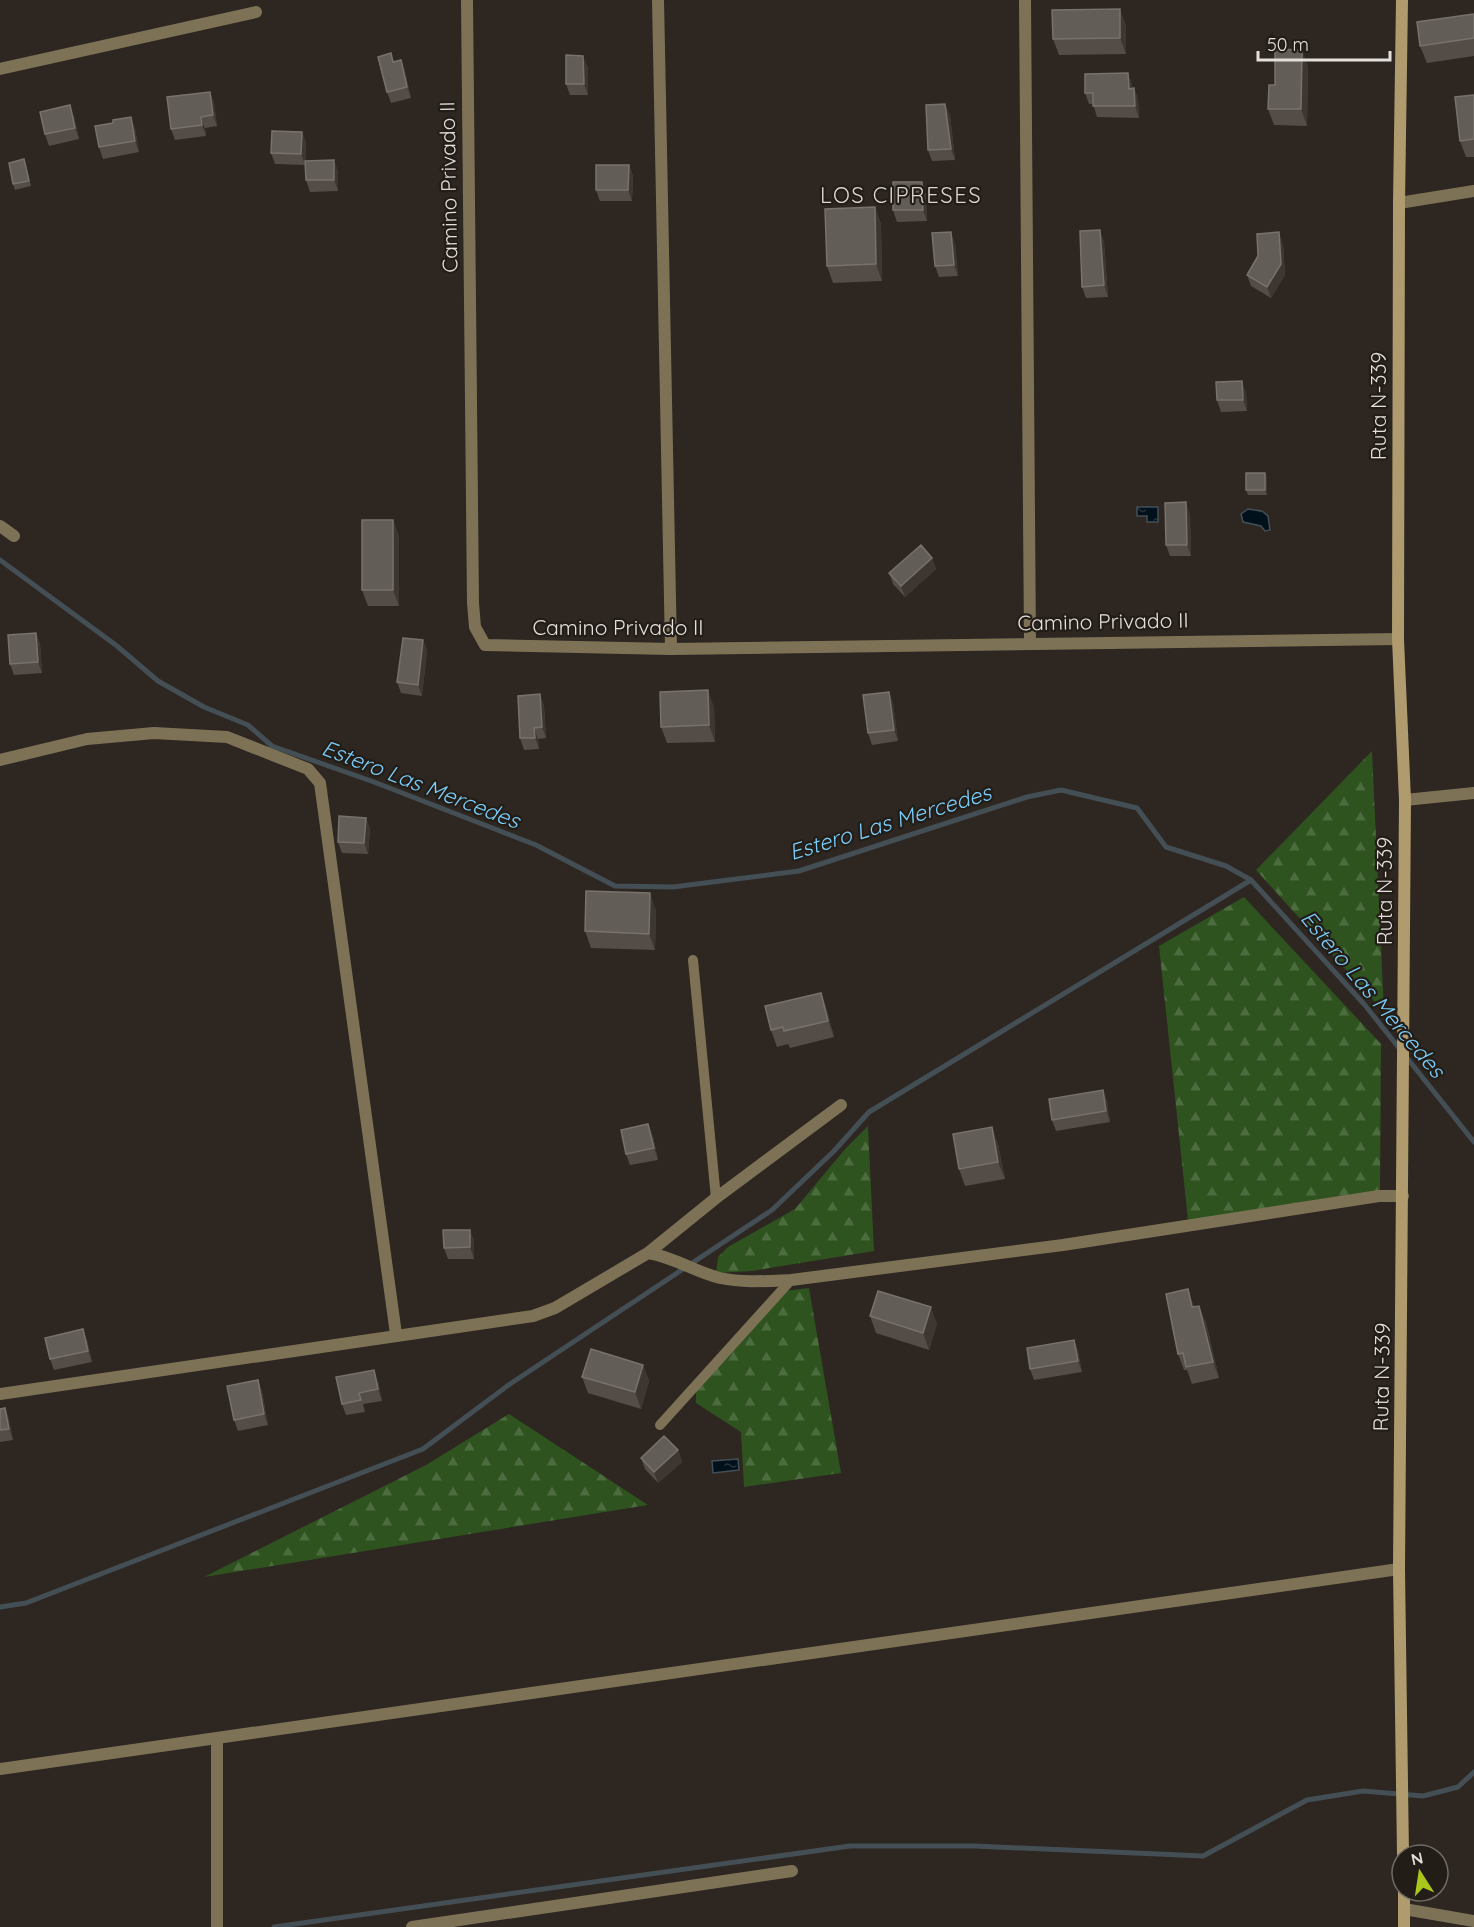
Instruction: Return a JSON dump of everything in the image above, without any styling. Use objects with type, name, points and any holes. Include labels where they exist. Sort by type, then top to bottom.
[{"type":"street","name":"Camino Privado II","points":[[467,0],[473,603],[478,636],[485,645],[671,649],[1030,642],[1398,639]]},
{"type":"street","points":[[658,0],[671,649]]},
{"type":"street","points":[[1025,0],[1030,642]]},
{"type":"street","name":"Ruta N-339","points":[[1402,0],[1398,639],[1405,800],[1399,1569],[1403,1843]]},
{"type":"street","points":[[0,69],[256,12]]},
{"type":"street","points":[[1399,203],[1474,191]]},
{"type":"street","points":[[0,526],[14,536]]},
{"type":"street","points":[[0,760],[87,739],[154,734],[227,737],[308,769],[320,783],[396,1334]]},
{"type":"street","points":[[1405,800],[1474,794]]},
{"type":"street","points":[[0,1394],[396,1334],[498,1323],[533,1316],[555,1308],[648,1253],[716,1198],[841,1105]]},
{"type":"street","points":[[648,1253],[666,1256],[718,1277],[753,1282],[792,1280],[1063,1245],[1379,1196],[1403,1196]]},
{"type":"street","points":[[0,1769],[1399,1569]]},
{"type":"street","points":[[217,1739],[217,1925]]},
{"type":"street","points":[[412,1927],[792,1871]]},
{"type":"street","points":[[1404,1903],[1404,1927]]},
{"type":"street","points":[[1404,1909],[1474,1921]]},
{"type":"lane","points":[[693,960],[716,1198]]},
{"type":"lane","points":[[660,1425],[792,1280]]},
{"type":"green space","points":[[1372,751],[1384,1012],[1256,870]]},
{"type":"green space","points":[[1244,897],[1381,1044],[1380,1194],[1188,1220],[1159,946]]},
{"type":"green space","points":[[868,1126],[874,1251],[752,1271],[716,1273],[718,1257],[728,1247],[795,1209],[846,1148]]},
{"type":"green space","points":[[809,1288],[841,1473],[744,1487],[741,1432],[696,1403],[696,1379],[776,1292]]},
{"type":"green space","points":[[509,1414],[648,1505],[204,1577],[426,1465]]},
{"type":"water","points":[[1137,507],[1158,507],[1158,522],[1147,522],[1147,516],[1137,516]]},
{"type":"water","points":[[1248,509],[1262,511],[1268,516],[1270,530],[1265,531],[1261,526],[1243,522],[1241,514]]},
{"type":"water","points":[[738,1459],[739,1470],[713,1473],[712,1461]]},
{"type":"building","points":[[1120,9],[1120,38],[1053,39],[1052,10]]},
{"type":"building","points":[[1474,14],[1474,38],[1420,46],[1417,22]]},
{"type":"building","points":[[1275,49],[1302,50],[1301,109],[1268,109],[1269,85],[1275,85]]},
{"type":"building","points":[[391,53],[393,62],[401,60],[407,87],[387,92],[378,57]]},
{"type":"building","points":[[566,55],[583,56],[584,84],[566,84]]},
{"type":"building","points":[[1128,73],[1129,89],[1134,88],[1135,106],[1093,106],[1093,93],[1085,93],[1085,74]]},
{"type":"building","points":[[210,92],[213,115],[201,117],[202,125],[171,129],[167,97]]},
{"type":"building","points":[[1474,95],[1474,139],[1460,141],[1455,97]]},
{"type":"building","points":[[945,104],[951,149],[928,150],[926,105]]},
{"type":"building","points":[[70,105],[75,128],[45,134],[40,112]]},
{"type":"building","points":[[131,117],[135,141],[99,147],[95,126]]},
{"type":"building","points":[[272,131],[302,132],[301,154],[271,153]]},
{"type":"building","points":[[24,159],[29,181],[13,184],[9,163]]},
{"type":"building","points":[[334,160],[334,180],[306,180],[305,161]]},
{"type":"building","points":[[596,165],[629,165],[628,190],[596,190]]},
{"type":"building","points":[[893,182],[922,182],[923,210],[893,210]]},
{"type":"building","points":[[875,207],[876,264],[827,266],[825,209]]},
{"type":"building","points":[[1100,230],[1104,285],[1082,287],[1080,231]]},
{"type":"building","points":[[951,232],[954,265],[935,266],[932,233]]},
{"type":"building","points":[[1279,232],[1281,264],[1267,287],[1247,275],[1258,256],[1257,234]]},
{"type":"building","points":[[1242,381],[1243,400],[1217,400],[1216,382]]},
{"type":"building","points":[[1246,473],[1265,473],[1265,490],[1246,490]]},
{"type":"building","points":[[1186,502],[1187,545],[1166,545],[1165,503]]},
{"type":"building","points":[[362,520],[393,520],[393,590],[362,590]]},
{"type":"building","points":[[921,545],[932,558],[901,586],[889,573]]},
{"type":"building","points":[[36,633],[38,662],[10,664],[8,635]]},
{"type":"building","points":[[403,638],[423,640],[418,685],[397,682]]},
{"type":"building","points":[[708,690],[709,725],[661,727],[660,692]]},
{"type":"building","points":[[889,692],[894,730],[868,733],[863,695]]},
{"type":"building","points":[[540,694],[542,727],[534,728],[535,738],[520,738],[518,696]]},
{"type":"building","points":[[339,816],[366,818],[364,843],[338,842]]},
{"type":"building","points":[[586,891],[650,893],[649,934],[585,931]]},
{"type":"building","points":[[821,993],[828,1021],[784,1031],[783,1027],[771,1030],[765,1006]]},
{"type":"building","points":[[1103,1090],[1106,1111],[1052,1120],[1049,1099]]},
{"type":"building","points":[[648,1124],[654,1148],[626,1154],[621,1130]]},
{"type":"building","points":[[992,1127],[998,1162],[959,1169],[953,1134]]},
{"type":"building","points":[[443,1230],[470,1230],[470,1247],[444,1248]]},
{"type":"building","points":[[1188,1289],[1192,1307],[1199,1306],[1213,1362],[1186,1367],[1183,1353],[1178,1354],[1166,1294]]},
{"type":"building","points":[[878,1291],[931,1307],[923,1333],[870,1316]]},
{"type":"building","points":[[83,1329],[88,1351],[50,1359],[45,1338]]},
{"type":"building","points":[[1074,1340],[1078,1361],[1030,1369],[1027,1348]]},
{"type":"building","points":[[591,1349],[643,1365],[635,1392],[582,1377]]},
{"type":"building","points":[[374,1370],[378,1389],[359,1393],[361,1400],[342,1404],[336,1377]]},
{"type":"building","points":[[258,1380],[264,1414],[234,1420],[227,1386]]},
{"type":"building","points":[[5,1408],[9,1429],[0,1430],[0,1409]]},
{"type":"building","points":[[664,1436],[678,1450],[654,1472],[641,1458]]},
{"type":"waterway","name":"Estero Las Mercedes","points":[[0,560],[117,646],[158,681],[204,707],[248,725],[272,746],[374,782],[536,845],[615,886],[673,887],[799,871],[1027,797],[1061,790],[1137,808],[1166,847],[1226,866],[1251,880],[1364,1004],[1474,1142]]},
{"type":"waterway","points":[[0,1607],[26,1603],[423,1449],[510,1384],[772,1210],[834,1151],[869,1112],[1251,880]]},
{"type":"waterway","points":[[274,1927],[850,1846],[975,1846],[1203,1856],[1307,1800],[1363,1791],[1423,1796],[1458,1787],[1474,1772]]},
{"type":"district","name":"LOS CIPRESES","points":[[901,195]]}]
